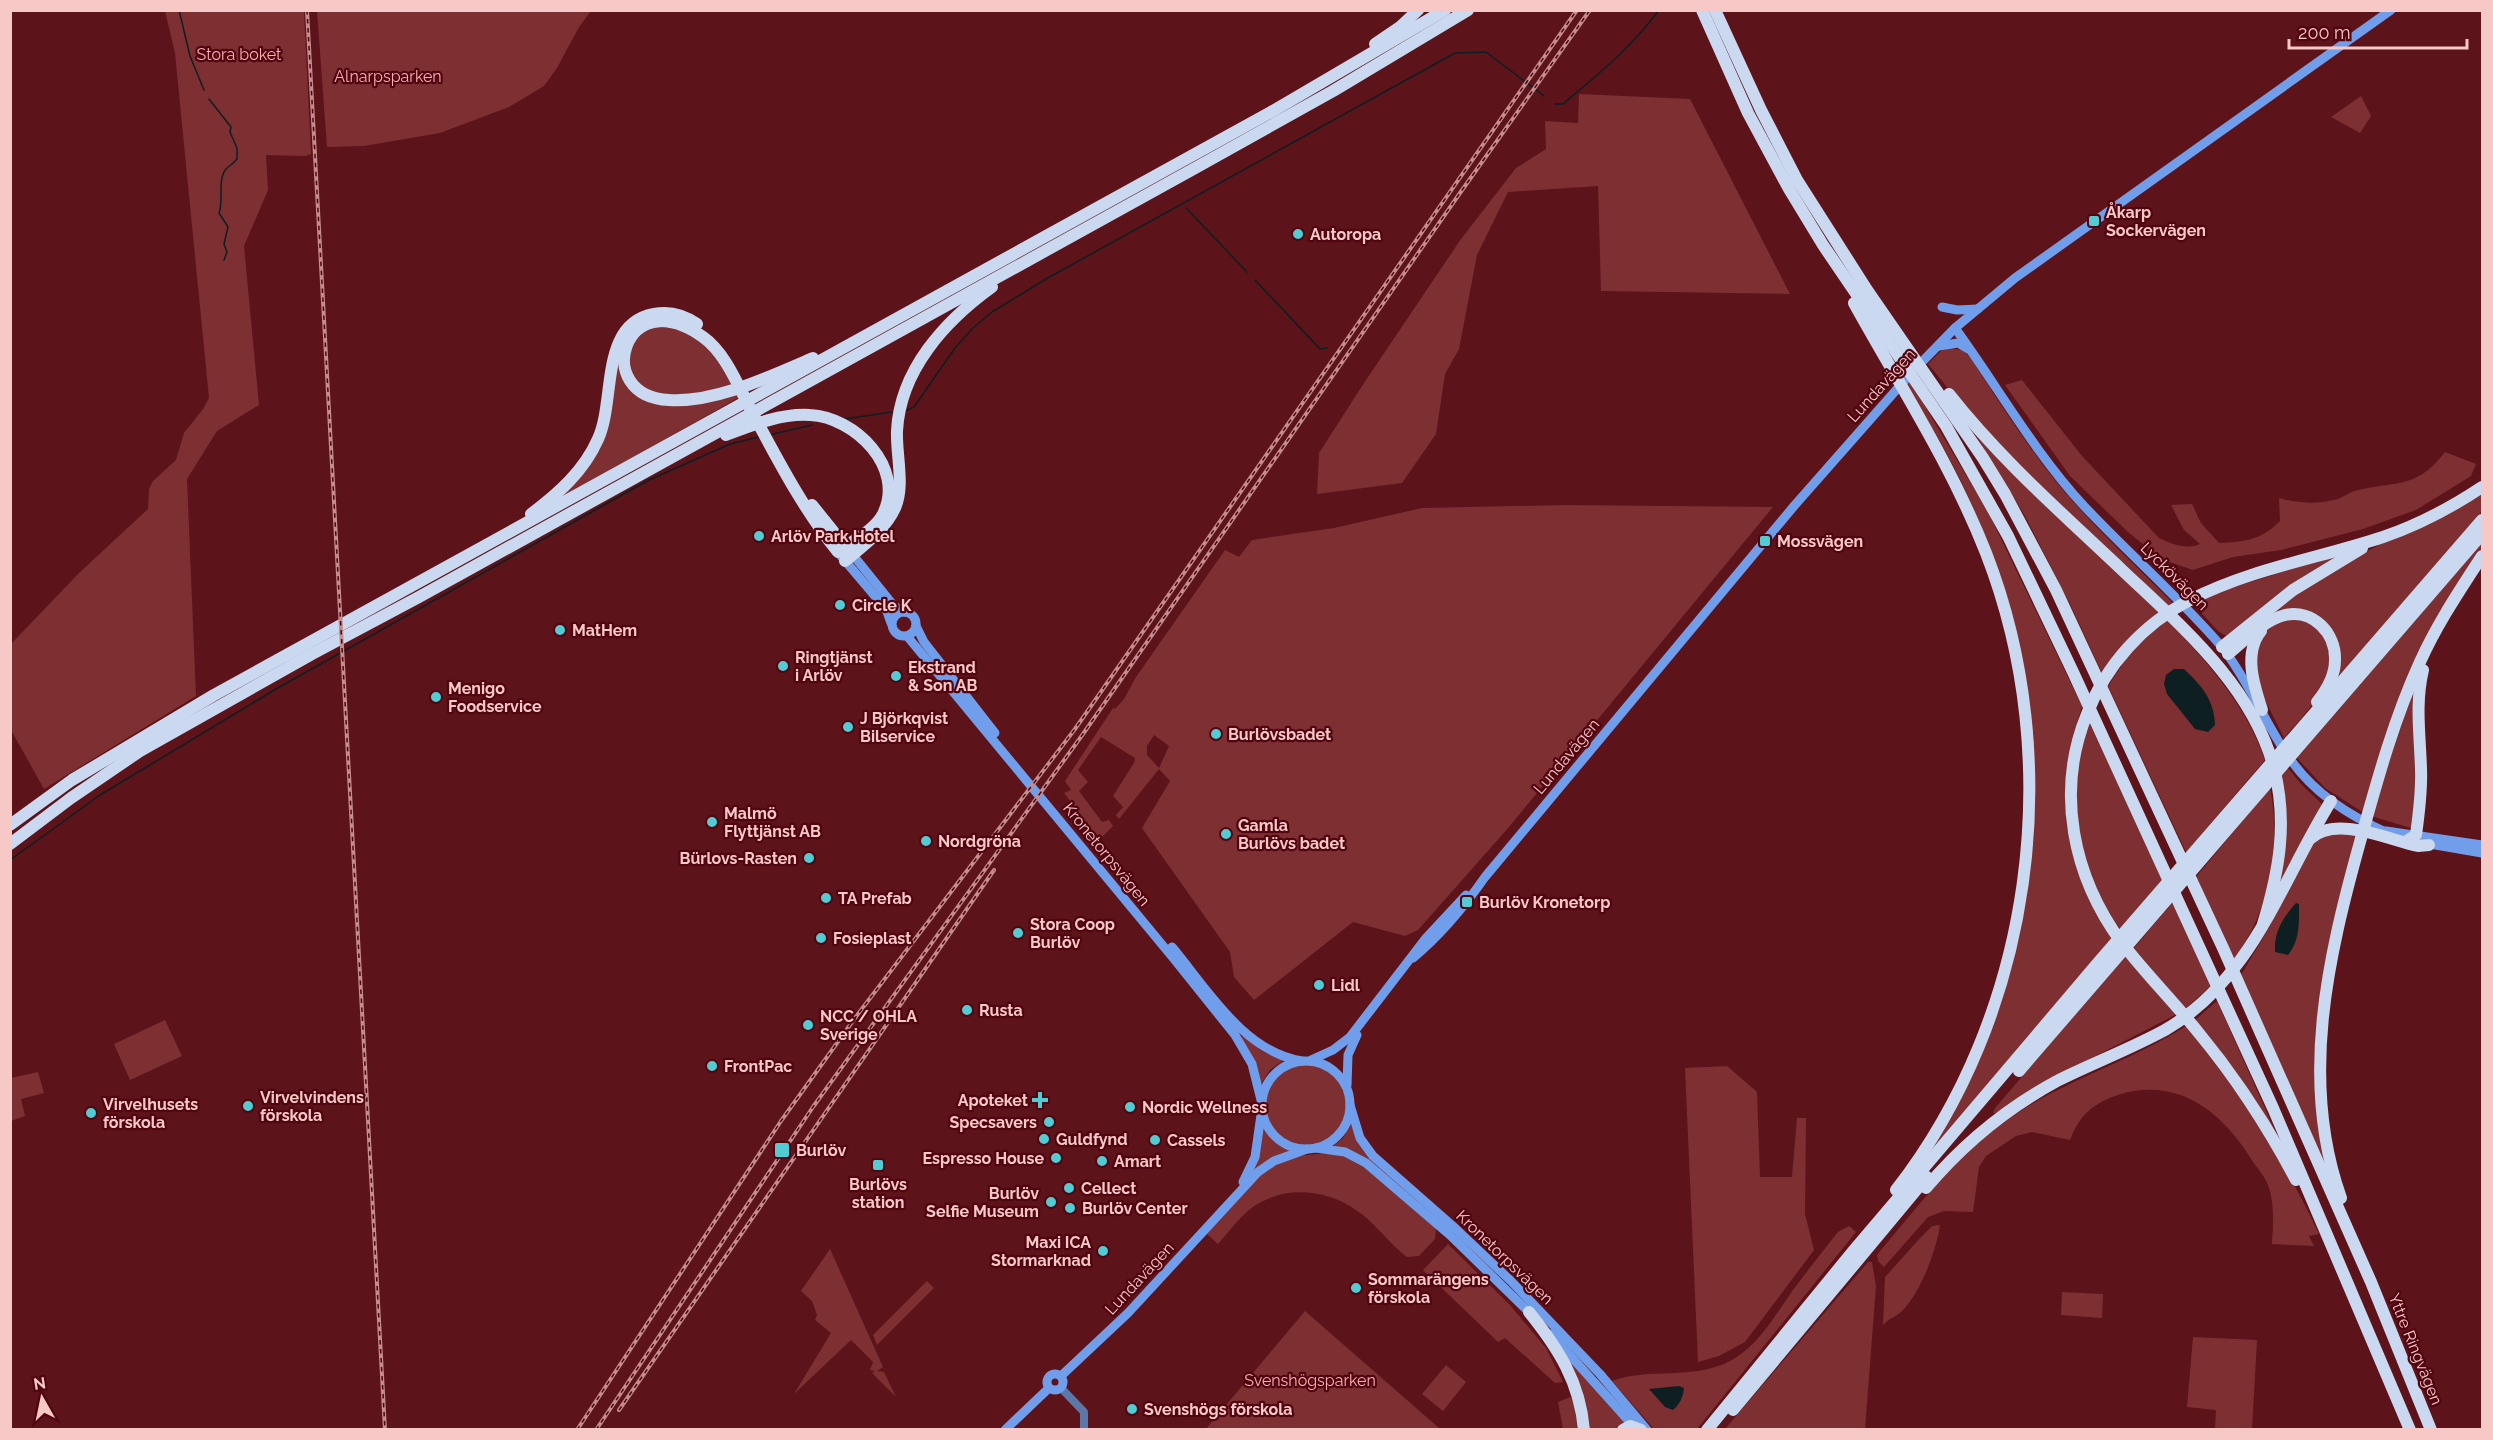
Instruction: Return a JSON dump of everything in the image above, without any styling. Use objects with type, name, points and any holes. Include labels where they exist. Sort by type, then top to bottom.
[{"type":"highway","points":[[1310,90],[1400,27],[1418,10]]},
{"type":"highway","points":[[10,825],[72,780],[153,730],[1310,90],[1446,10]]},
{"type":"highway","points":[[10,844],[70,798],[140,751],[1342,86],[1467,10]]},
{"type":"highway","points":[[1702,10],[1758,132],[1943,457],[1982,544],[1999,589],[2013,645],[2024,705],[2029,758],[2028,819],[2021,895],[2008,957],[1990,1018],[1969,1067],[1938,1126],[1854,1250]]},
{"type":"highway","points":[[1715,10],[1777,144],[1807,196],[1867,290],[1983,458],[2005,494],[2056,590],[2223,948],[2371,1282]]},
{"type":"highway","points":[[845,553],[885,526],[895,508],[899,490],[897,430],[900,410],[912,374],[922,357],[951,322],[984,293],[1012,273],[1101,220]]},
{"type":"highway","points":[[1823,245],[1946,426],[2008,536],[2073,672],[2273,1108],[2410,1430]]},
{"type":"highway","points":[[1867,290],[1987,438],[2185,631],[2214,661],[2237,692],[2260,731],[2274,769],[2282,821],[2278,871],[2263,924]]},
{"type":"highway","points":[[502,537],[559,492],[589,456],[604,423],[617,345],[625,329],[642,317],[663,313],[683,316],[692,321],[717,343],[777,454],[845,553]]},
{"type":"highway","points":[[737,382],[713,346],[695,331],[669,321],[648,324],[635,331],[624,349],[625,368],[633,385],[650,397],[677,400],[714,394],[752,383],[869,335]]},
{"type":"highway","points":[[657,465],[747,426],[773,420],[811,415],[842,423],[862,436],[874,451],[883,467],[888,486],[886,504],[877,523],[845,553]]},
{"type":"highway","points":[[2382,1364],[2314,1216],[2264,1123],[2211,1048],[2122,942],[2094,896],[2084,874],[2074,840],[2070,799],[2073,761],[2078,738],[2091,704],[2116,662],[2152,624],[2192,599],[2253,575],[2385,536],[2432,516],[2482,487]]},
{"type":"highway","points":[[2239,800],[2482,520]]},
{"type":"highway","points":[[1707,1430],[1854,1250],[2482,534]]},
{"type":"highway","points":[[2225,650],[2302,584],[2385,536]]},
{"type":"highway","points":[[2371,1282],[2338,1189],[2323,1118],[2320,1078],[2324,1000],[2342,912],[2376,783],[2414,676],[2438,627],[2482,556]]},
{"type":"highway","points":[[2225,650],[2285,615],[2307,616],[2317,621],[2331,637],[2335,660],[2323,695],[2239,800],[2228,821]]},
{"type":"highway","points":[[2265,715],[2254,681],[2252,654],[2258,634],[2266,625]]},
{"type":"highway","points":[[2412,837],[2422,781],[2418,695],[2425,663],[2438,627]]},
{"type":"highway","points":[[1879,1236],[1911,1205],[1955,1156],[2001,1115],[2059,1080],[2146,1041],[2181,1021],[2213,995],[2242,959],[2271,914],[2307,842],[2331,801]]},
{"type":"highway","points":[[2307,842],[2322,830],[2347,828],[2384,835],[2418,846],[2429,845]]},
{"type":"highway","points":[[1717,1430],[2100,968]]},
{"type":"highway","name":"Yttre Ringvägen","points":[[2371,1282],[2432,1430]]},
{"type":"highway","points":[[1529,1312],[1555,1345],[1564,1362],[1578,1395],[1584,1430]]},
{"type":"main road","name":"Lundavägen","points":[[1234,1197],[1254,1162],[1265,1089],[1275,1073],[1288,1065],[1323,1055],[1343,1044],[1413,958],[1432,943],[1467,902],[1485,877],[1887,399],[1931,352],[1955,328],[2050,251],[2385,12]]},
{"type":"main road","points":[[1942,307],[1957,310],[1978,309]]},
{"type":"main road","name":"Lyckövägen","points":[[1955,328],[2057,474],[2084,505],[2225,650],[2286,753],[2307,779],[2331,801],[2384,835],[2482,845]]},
{"type":"main road","points":[[1931,352],[1947,343],[1958,343],[1977,358]]},
{"type":"main road","points":[[845,553],[894,606],[913,616],[916,626],[913,633],[907,636],[897,635],[893,631],[886,609],[845,553]]},
{"type":"main road","points":[[891,623],[896,615],[905,612]]},
{"type":"main road","name":"Kronetorpsvägen","points":[[916,626],[924,642],[952,680],[1071,827],[1246,1035],[1276,1055],[1304,1061]]},
{"type":"main road","name":"Kronetorpsvägen","points":[[907,636],[1228,1027],[1252,1064],[1262,1105]]},
{"type":"main road","name":"Lyckövägen","points":[[2412,837],[2429,845],[2482,853]]},
{"type":"main road","name":"Lundavägen","points":[[1005,1430],[1049,1388],[1047,1383],[1049,1376],[1054,1374],[1061,1376],[1128,1313],[1234,1197],[1270,1163],[1326,1144],[1339,1134],[1347,1120],[1350,1105],[1347,1075],[1350,1050],[1379,1000]]},
{"type":"main road","name":"Lundavägen","points":[[1304,1061],[1322,1064],[1335,1072],[1342,1080],[1348,1094]]},
{"type":"main road","points":[[1262,1105],[1266,1123],[1276,1137],[1290,1146],[1312,1149]]},
{"type":"main road","name":"Kronetorpsvägen","points":[[1350,1105],[1360,1138],[1373,1156],[1511,1281],[1600,1374],[1647,1430]]},
{"type":"main road","name":"Kronetorpsvägen","points":[[1312,1149],[1345,1152],[1366,1163],[1450,1235],[1529,1312],[1633,1429]]},
{"type":"main road","points":[[1049,1388],[1055,1390],[1061,1388],[1063,1382],[1061,1376]]},
{"type":"street","points":[[1061,1388],[1084,1412],[1084,1430]]},
{"type":"green space","name":"Alnarpsparken","points":[[317,10],[591,11],[544,86],[509,107],[440,133],[364,146],[327,147]]},
{"type":"green space","name":"Stora boket","points":[[165,11],[304,11],[311,154],[305,156],[266,155],[268,190],[244,246],[259,405],[217,431],[187,479],[196,696],[44,789],[11,730],[11,644],[79,573],[148,509],[149,489],[153,481],[176,460],[184,433],[209,398],[175,53]]},
{"type":"green space","points":[[1579,94],[1690,99],[1790,294],[1601,291],[1598,186],[1508,192],[1477,255],[1459,349],[1445,374],[1436,434],[1402,483],[1317,494],[1319,453],[1364,383],[1461,239],[1516,168],[1546,149],[1545,121],[1578,123]]},
{"type":"green space","points":[[2361,96],[2371,116],[2360,133],[2331,117]]},
{"type":"green space","points":[[649,328],[681,328],[714,353],[734,386],[674,396],[646,390],[636,381],[629,367],[628,355],[632,344]]},
{"type":"green space","points":[[1878,340],[1919,396],[1988,512],[2082,706],[2070,753],[2066,817],[2069,838],[2083,885],[2113,937],[1916,1169],[1976,1067],[2005,986],[2020,925],[2030,865],[2034,804],[2032,743],[2025,682],[2012,622],[1995,563],[1972,505],[1951,462]]},
{"type":"green space","points":[[1950,348],[1962,350],[1970,357],[2019,432],[2051,475],[2094,525],[2172,602],[2168,606],[2005,452],[1971,416],[1928,364],[1941,351]]},
{"type":"green space","points":[[617,358],[622,372],[658,402],[761,385],[559,499],[590,461]]},
{"type":"green space","points":[[2022,380],[2082,456],[2159,538],[2179,546],[2200,544],[2184,530],[2171,505],[2192,504],[2201,523],[2219,543],[2237,542],[2259,536],[2280,521],[2279,498],[2308,503],[2323,502],[2338,499],[2355,491],[2404,482],[2424,473],[2445,452],[2476,464],[2471,476],[2416,510],[2363,529],[2281,550],[2233,557],[2193,570],[2161,559],[2128,532],[2070,476],[2005,385]]},
{"type":"green space","points":[[1970,426],[2159,612],[2121,648],[2102,673],[2025,516]]},
{"type":"green space","points":[[2482,490],[2482,511],[2342,674],[2337,676],[2337,657],[2308,613],[2263,622],[2276,608],[2310,583]]},
{"type":"green space","points":[[1567,505],[1773,507],[1509,827],[1418,930],[1405,936],[1353,922],[1254,1000],[1234,977],[1230,952],[1142,828],[1170,781],[1159,769],[1119,819],[1116,815],[1123,807],[1113,796],[1135,758],[1101,737],[1078,770],[1088,782],[1079,791],[1102,822],[1109,820],[1113,826],[1101,838],[1092,830],[1064,793],[1071,790],[1065,781],[1113,708],[1115,709],[1124,699],[1136,677],[1225,550],[1239,557],[1252,540],[1334,528],[1422,508]],"holes":[[[1154,735],[1169,746],[1159,768],[1147,755],[1147,746]]]},
{"type":"green space","points":[[2482,543],[2482,551],[2428,638],[2364,813],[2325,788],[2297,758]]},
{"type":"green space","points":[[2361,547],[2226,636],[2218,631],[2193,604],[2219,592]]},
{"type":"green space","points":[[2293,618],[2317,629],[2324,638],[2330,658],[2329,670],[2319,694],[2284,738],[2257,684],[2256,648],[2268,627],[2279,621]]},
{"type":"green space","points":[[2167,620],[2224,684],[2247,720],[2265,760],[2186,852],[2108,686],[2134,647]]},
{"type":"green space","points":[[2418,677],[2418,763],[2411,828],[2371,816]]},
{"type":"green space","points":[[2090,724],[2163,879],[2121,930],[2092,881],[2079,837],[2076,779],[2083,741]]},
{"type":"green space","points":[[2288,768],[2324,806],[2280,885],[2286,830],[2285,803],[2280,776]]},
{"type":"green space","points":[[2270,788],[2274,833],[2270,877],[2256,920],[2234,959],[2196,877]]},
{"type":"green space","points":[[2326,833],[2357,834],[2318,1027],[2331,1177],[2241,975],[2270,926],[2307,848]]},
{"type":"green space","points":[[2173,902],[2211,986],[2185,1009],[2134,948]]},
{"type":"green space","points":[[2126,956],[2177,1014],[2053,1078],[1998,1113],[1993,1113],[1995,1108]]},
{"type":"green space","points":[[2217,1001],[2281,1144],[2194,1021]]},
{"type":"green space","points":[[165,1020],[182,1056],[130,1080],[114,1044]]},
{"type":"green space","points":[[2186,1026],[2242,1101],[2291,1179],[2319,1234],[2309,1236],[2314,1246],[2272,1244],[2273,1207],[2267,1182],[2241,1144],[2213,1114],[2179,1095],[2160,1090],[2140,1090],[2118,1095],[2094,1106],[2078,1124],[2070,1140],[2032,1132],[2016,1136],[1986,1156],[1979,1167],[1973,1212],[1944,1211],[1928,1217],[1884,1267],[1878,1261],[1877,1255],[1943,1178],[1998,1127],[2039,1100],[2145,1049]]},
{"type":"green space","points":[[1243,1036],[1263,1052],[1284,1060],[1270,1070],[1261,1084],[1241,1038]]},
{"type":"green space","points":[[1306,1065],[1321,1068],[1334,1077],[1343,1090],[1346,1105],[1343,1120],[1334,1133],[1321,1142],[1306,1145],[1291,1142],[1278,1133],[1269,1120],[1266,1105],[1269,1090],[1278,1077],[1291,1068]]},
{"type":"green space","points":[[1727,1066],[1757,1092],[1760,1177],[1792,1177],[1797,1118],[1806,1118],[1805,1214],[1814,1250],[1745,1342],[1719,1356],[1698,1362],[1685,1068]]},
{"type":"green space","points":[[38,1072],[44,1093],[21,1099],[25,1116],[11,1121],[11,1078]]},
{"type":"green space","points":[[1261,1124],[1274,1141],[1295,1152],[1252,1171]]},
{"type":"green space","points":[[1351,1124],[1355,1134],[1440,1219],[1406,1192],[1332,1147],[1343,1138]]},
{"type":"green space","points":[[1329,1153],[1344,1156],[1373,1171],[1436,1227],[1435,1239],[1419,1256],[1407,1257],[1356,1210],[1330,1197],[1302,1192],[1274,1196],[1261,1202],[1249,1210],[1218,1244],[1206,1233],[1262,1171],[1296,1156]]},
{"type":"green space","points":[[1940,1225],[1931,1259],[1915,1293],[1902,1311],[1883,1325],[1885,1277],[1932,1226]]},
{"type":"green space","points":[[1849,1226],[1856,1232],[1697,1429],[1654,1429],[1612,1381],[1637,1375],[1700,1371],[1726,1363],[1738,1356],[1768,1326],[1838,1232]]},
{"type":"green space","points":[[1448,1244],[1509,1304],[1546,1348],[1563,1382],[1555,1383],[1505,1338],[1498,1342],[1423,1270]]},
{"type":"green space","points":[[830,1249],[883,1367],[877,1371],[884,1372],[896,1397],[872,1373],[875,1371],[870,1370],[873,1362],[851,1340],[794,1394],[831,1333],[815,1320],[817,1315],[812,1301],[801,1291]]},
{"type":"green space","points":[[1868,1262],[1872,1262],[1876,1286],[1865,1429],[1725,1429]]},
{"type":"green space","points":[[927,1281],[934,1288],[877,1345],[873,1335]]},
{"type":"green space","points":[[2062,1292],[2103,1294],[2102,1318],[2061,1315]]},
{"type":"green space","name":"Svenshögsparken","points":[[1305,1311],[1439,1428],[1206,1429]]},
{"type":"green space","points":[[2193,1337],[2257,1340],[2252,1429],[2215,1429],[2216,1410],[2187,1407]]},
{"type":"green space","points":[[1565,1354],[1626,1423],[1617,1429],[1590,1429],[1587,1409]]},
{"type":"green space","points":[[1446,1365],[1466,1382],[1443,1411],[1422,1394]]},
{"type":"green space","points":[[1570,1397],[1574,1399],[1579,1429],[1563,1429],[1558,1402]]},
{"type":"shaded area","points":[[2174,669],[2184,669],[2206,694],[2212,708],[2215,725],[2208,732],[2195,729],[2167,694],[2164,684],[2166,675]]},
{"type":"shaded area","points":[[2296,903],[2299,904],[2299,918],[2295,944],[2288,955],[2275,952],[2280,925]]},
{"type":"shaded area","points":[[1679,1386],[1684,1388],[1683,1394],[1673,1410],[1665,1407],[1649,1389]]},
{"type":"waterway","points":[[179,10],[190,56],[204,90]]},
{"type":"waterway","points":[[1555,104],[1563,104],[1601,71],[1626,48],[1659,10]]},
{"type":"waterway","points":[[907,410],[914,407],[955,348],[992,312],[1046,279],[1455,53],[1486,52],[1544,96]]},
{"type":"waterway","points":[[209,99],[231,127],[230,132],[237,148],[237,159],[226,169],[221,184],[219,213],[228,227],[224,244],[227,252],[224,260]]},
{"type":"waterway","points":[[1186,208],[1247,272]]},
{"type":"waterway","points":[[1255,280],[1320,349],[1327,348]]},
{"type":"waterway","points":[[845,419],[892,412]]},
{"type":"waterway","points":[[769,435],[812,425]]},
{"type":"waterway","points":[[10,860],[100,795],[276,689],[647,481],[730,444],[759,437]]},
{"type":"railway","points":[[307,10],[385,1430]]},
{"type":"railway","points":[[577,1430],[781,1121],[855,1018],[1075,729],[1577,10]]},
{"type":"railway","points":[[596,1430],[813,1107],[1083,734],[1590,10]]},
{"type":"railway","points":[[619,1410],[994,870]]},
{"type":"place","name":"Åkarp Sockervägen","points":[[2094,221]]},
{"type":"place","name":"Autoropa","points":[[1298,234]]},
{"type":"place","name":"Arlöv Park Hotel","points":[[759,536]]},
{"type":"place","name":"Mossvägen","points":[[1765,541]]},
{"type":"place","name":"Circle K","points":[[840,605]]},
{"type":"place","name":"MatHem","points":[[560,630]]},
{"type":"place","name":"Ringtjänst i Arlöv","points":[[783,666]]},
{"type":"place","name":"Ekstrand & Son AB","points":[[896,676]]},
{"type":"place","name":"Menigo Foodservice","points":[[436,697]]},
{"type":"place","name":"J Björkqvist Bilservice","points":[[848,727]]},
{"type":"place","name":"Burlövsbadet","points":[[1216,734]]},
{"type":"place","name":"Malmö Flyttjänst AB","points":[[712,822]]},
{"type":"place","name":"Gamla Burlövs badet","points":[[1226,834]]},
{"type":"place","name":"Nordgröna","points":[[926,841]]},
{"type":"place","name":"Bürlovs-Rasten","points":[[809,858]]},
{"type":"place","name":"TA Prefab","points":[[826,898]]},
{"type":"place","name":"Burlöv Kronetorp","points":[[1467,902]]},
{"type":"place","name":"Stora Coop Burlöv","points":[[1018,933]]},
{"type":"place","name":"Fosieplast","points":[[821,938]]},
{"type":"place","name":"Lidl","points":[[1319,985]]},
{"type":"place","name":"Rusta","points":[[967,1010]]},
{"type":"place","name":"NCC / OHLA Sverige","points":[[808,1025]]},
{"type":"place","name":"FrontPac","points":[[712,1066]]},
{"type":"place","name":"Apoteket","points":[[1040,1100]]},
{"type":"place","name":"Virvelvindens förskola","points":[[248,1106]]},
{"type":"place","name":"Nordic Wellness","points":[[1130,1107]]},
{"type":"place","name":"Virvelhusets förskola","points":[[91,1113]]},
{"type":"place","name":"Specsavers","points":[[1049,1122]]},
{"type":"place","name":"Guldfynd","points":[[1044,1139]]},
{"type":"place","name":"Cassels","points":[[1155,1140]]},
{"type":"place","name":"Burlöv","points":[[782,1150]]},
{"type":"place","name":"Espresso House","points":[[1056,1158]]},
{"type":"place","name":"Amart","points":[[1102,1161]]},
{"type":"place","name":"Burlövs station","points":[[878,1165]]},
{"type":"place","name":"Cellect","points":[[1069,1188]]},
{"type":"place","name":"Burlöv Selfie Museum","points":[[1051,1202]]},
{"type":"place","name":"Burlöv Center","points":[[1070,1208]]},
{"type":"place","name":"Maxi ICA Stormarknad","points":[[1103,1251]]},
{"type":"place","name":"Sommarängens förskola","points":[[1356,1288]]},
{"type":"place","name":"Svenshögs förskola","points":[[1132,1409]]}]
